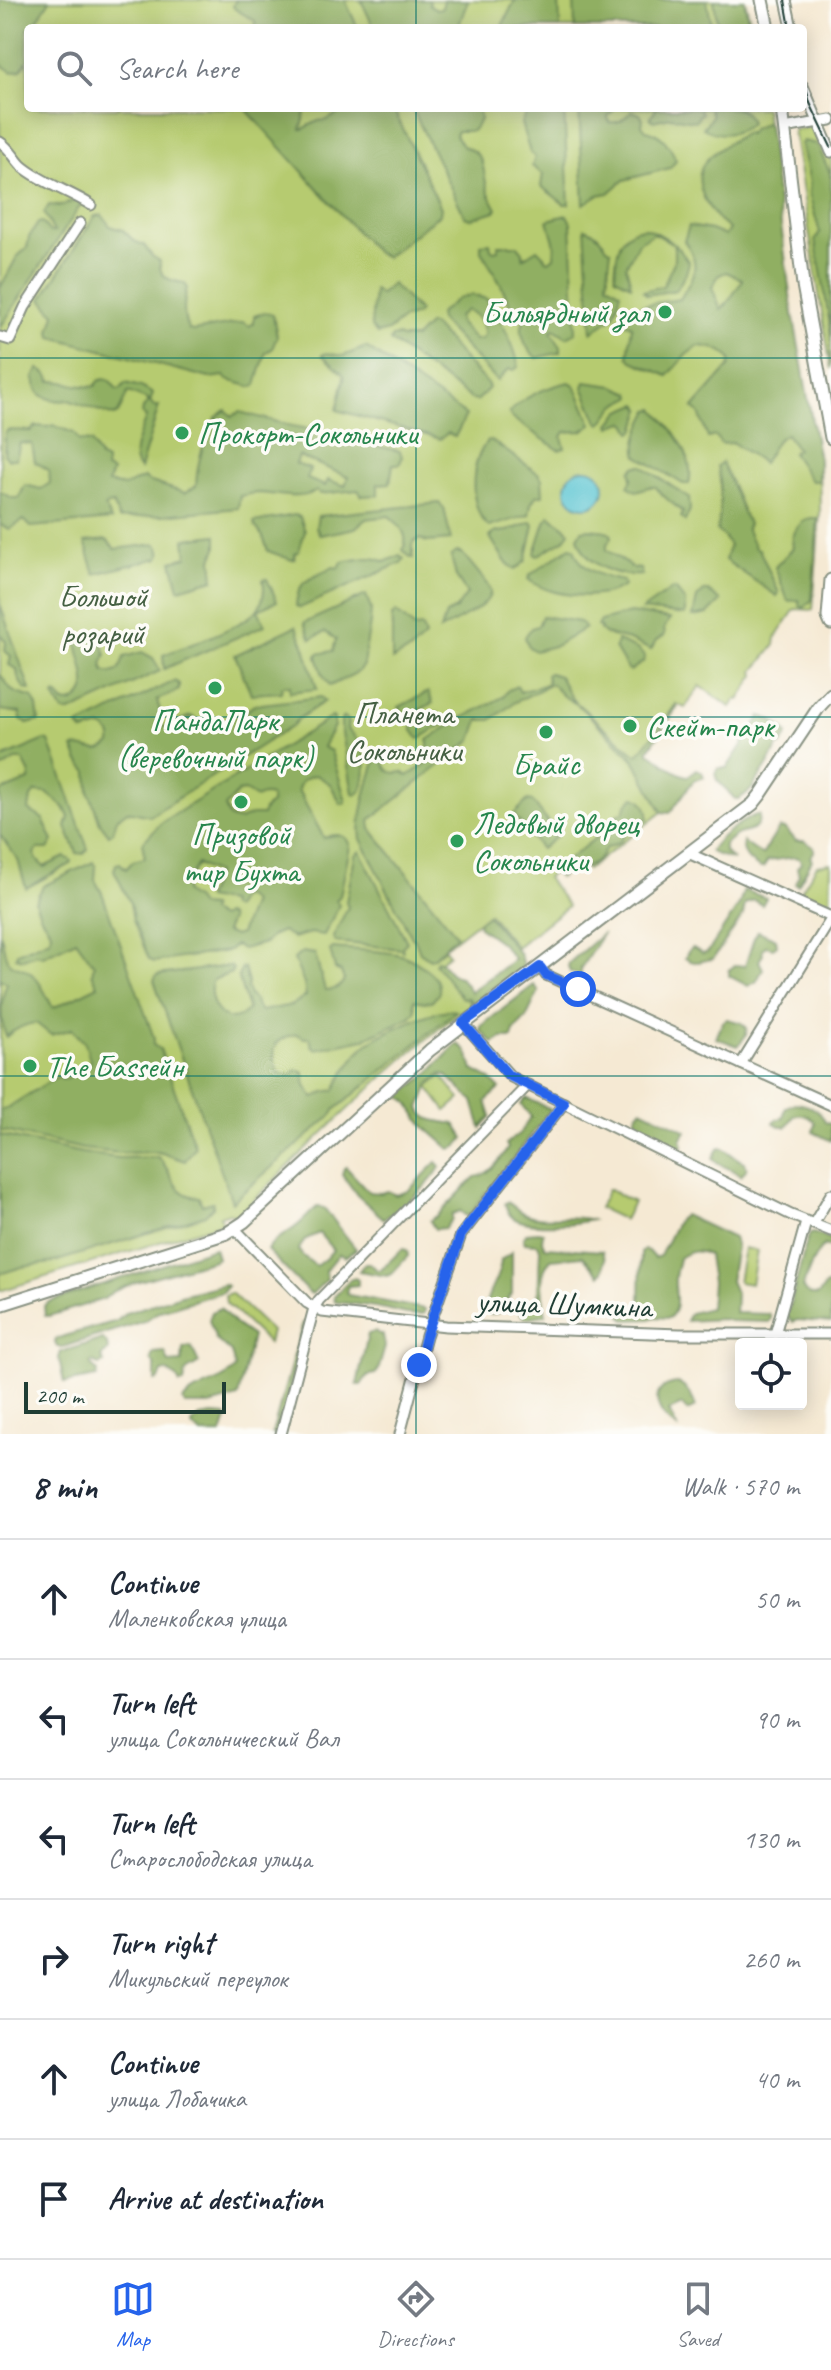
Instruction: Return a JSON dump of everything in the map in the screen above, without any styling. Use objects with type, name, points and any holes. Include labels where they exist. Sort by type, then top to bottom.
[{"type":"main road","points":[[762,0],[767,24]]},
{"type":"main road","points":[[782,112],[803,285],[831,438]]},
{"type":"main road","points":[[830,617],[831,583]]},
{"type":"main road","points":[[0,1305],[235,1229],[404,1072],[463,1023],[757,799],[831,688]]},
{"type":"street","points":[[786,0],[791,24]]},
{"type":"street","points":[[807,96],[831,152]]},
{"type":"street","points":[[784,128],[831,120]]},
{"type":"street","points":[[0,142],[22,165],[91,205]]},
{"type":"street","points":[[5,338],[80,223]]},
{"type":"street","points":[[688,853],[831,918],[741,1064]]},
{"type":"street","points":[[540,967],[546,975],[831,1105]]},
{"type":"street","points":[[463,1023],[508,1075],[831,1231]]},
{"type":"street","points":[[281,1434],[314,1308],[319,1300],[528,1085]]},
{"type":"street","points":[[400,1434],[430,1325],[461,1235],[564,1103]]},
{"type":"street","points":[[775,1334],[810,1223],[831,1194]]},
{"type":"street","points":[[235,1229],[314,1308]]},
{"type":"street","name":"улица Шумкина","points":[[314,1308],[322,1312],[430,1325],[664,1333],[831,1334]]},
{"type":"green space","points":[[0,0],[745,0],[751,24],[24,24],[24,112],[766,112],[790,302],[819,461],[820,512],[813,610],[795,609],[776,637],[775,645],[754,671],[755,675],[739,700],[736,699],[731,707],[700,686],[685,708],[679,705],[648,751],[635,759],[662,812],[587,870],[579,863],[559,878],[554,872],[547,878],[568,906],[516,947],[489,913],[444,948],[449,954],[438,963],[471,1004],[379,1080],[236,1217],[230,1213],[220,1216],[222,1223],[0,1291]]},
{"type":"green space","points":[[0,0],[50,0],[36,24],[24,24],[24,66],[21,70],[12,72],[0,64]]},
{"type":"green space","points":[[236,0],[345,0],[356,24],[255,24],[233,6]]},
{"type":"green space","points":[[361,0],[429,0],[430,5],[437,9],[442,8],[444,0],[468,0],[459,24],[372,24]]},
{"type":"green space","points":[[515,0],[559,0],[560,24],[503,24]]},
{"type":"green space","points":[[574,0],[707,0],[711,24],[575,24]]},
{"type":"green space","points":[[714,0],[744,0],[749,24],[717,24]]},
{"type":"green space","points":[[249,112],[305,112],[303,129],[341,112],[395,112],[441,208],[440,214],[386,257],[376,253]]},
{"type":"green space","points":[[414,112],[479,112],[480,120],[472,131],[457,131],[455,135],[462,146],[480,158],[489,193],[497,209],[470,219],[465,217]]},
{"type":"green space","points":[[523,112],[564,112],[569,204],[564,204],[541,186],[543,174],[532,166],[535,157],[530,153],[521,123],[526,114]]},
{"type":"green space","points":[[579,112],[612,112],[608,116],[609,122],[619,121],[631,112],[640,114],[642,125],[665,141],[676,160],[670,168],[624,180],[609,193],[598,195],[584,204]]},
{"type":"green space","points":[[654,112],[702,113],[695,121],[671,117],[653,121],[650,117]]},
{"type":"green space","points":[[710,112],[743,112],[750,124],[739,131],[715,133],[703,128],[712,116]]},
{"type":"green space","points":[[768,124],[791,302],[819,461],[818,481],[811,481],[792,453],[797,449],[786,434],[777,440],[763,463],[733,443],[721,444],[715,436],[708,438],[699,413],[693,408],[729,367],[731,360],[725,353],[698,346],[668,376],[632,361],[628,356],[632,326],[618,318],[643,305],[680,299],[695,264],[684,241],[689,226],[725,236],[729,229],[705,200],[700,171],[704,163],[723,146],[752,129]],"holes":[[[726,272],[742,279],[742,282],[721,310],[712,287],[719,275]]]},
{"type":"green space","points":[[815,126],[831,160],[831,369],[793,130]]},
{"type":"green space","points":[[803,141],[817,144],[831,175],[831,342],[815,240],[820,233],[809,194]]},
{"type":"green space","points":[[76,199],[82,203],[0,325],[0,288],[17,257],[27,248],[29,237],[42,222],[50,232],[54,232],[44,213],[49,205],[63,206]]},
{"type":"green space","points":[[102,215],[110,226],[123,230],[134,241],[144,245],[160,261],[161,271],[166,277],[184,283],[187,287],[184,315],[189,330],[244,322],[249,326],[254,323],[254,316],[266,312],[273,315],[277,336],[272,349],[266,352],[256,385],[252,387],[227,380],[224,376],[209,378],[52,337],[50,331],[55,314],[42,299],[95,216]]},
{"type":"green space","points":[[567,215],[571,223],[576,332],[567,337],[554,329],[551,332],[561,352],[537,358],[523,338],[522,326],[526,315],[521,307],[511,307],[481,250],[481,244],[490,243],[494,251],[498,250],[498,245],[517,245],[523,252],[523,258],[537,249],[549,261],[554,257],[555,245],[548,220]]},
{"type":"green space","points":[[585,228],[595,233],[611,250],[607,283],[621,292],[614,316],[592,332]]},
{"type":"green space","points":[[645,228],[659,234],[672,243],[654,233],[638,243],[626,266],[631,285],[615,277],[618,252],[623,238]]},
{"type":"green space","points":[[674,245],[689,263],[686,273],[676,290],[647,295],[643,291],[663,286],[674,262]]},
{"type":"green space","points":[[392,284],[419,311],[388,331],[377,334],[371,327],[374,289],[380,295]]},
{"type":"green space","points":[[471,295],[487,299],[515,351],[518,367],[509,369],[497,381],[440,320],[439,314],[458,298]],"holes":[[[466,310],[483,327],[482,339],[475,340],[460,324],[458,317]]]},
{"type":"green space","points":[[429,324],[488,385],[489,388],[477,401],[390,341],[398,336],[415,338]]},
{"type":"green space","points":[[366,347],[466,415],[455,437],[448,433],[440,439],[337,410],[343,374],[322,355],[343,356]]},
{"type":"green space","points":[[39,369],[51,381],[89,387],[104,379],[117,390],[125,383],[153,394],[150,402],[154,407],[159,406],[140,469],[136,464],[135,451],[146,417],[142,414],[143,408],[148,400],[128,392],[118,414],[114,416],[68,400],[50,399],[37,389],[34,377]]},
{"type":"green space","points":[[569,382],[575,385],[592,424],[582,431],[565,432],[562,437],[565,448],[559,450],[509,413],[529,397]]},
{"type":"green space","points":[[585,382],[614,386],[631,393],[632,397],[616,405],[601,424],[583,387]]},
{"type":"green space","points":[[638,404],[642,409],[635,431],[632,432],[623,422],[611,427],[610,424],[621,411]]},
{"type":"green space","points":[[655,409],[686,453],[689,484],[683,484],[638,456],[640,432],[650,410]]},
{"type":"green space","points":[[226,410],[232,416],[240,412],[400,451],[402,457],[400,464],[393,464],[390,483],[378,484],[378,495],[362,496],[358,490],[320,494],[317,491],[296,496],[257,493],[240,496],[238,508],[119,519],[113,504],[105,506],[111,520],[31,527],[24,520],[10,529],[0,525],[0,491],[12,498],[19,498],[25,485],[41,489],[50,483],[49,470],[35,462],[32,444],[20,443],[16,459],[8,459],[4,454],[5,433],[8,430],[31,431],[36,426],[53,425],[74,433],[79,441],[91,442],[100,458],[106,461],[106,469],[112,472],[108,483],[124,486],[144,478],[185,493],[196,486],[204,444],[219,415]],"holes":[[[299,456],[348,477],[345,486],[328,480],[325,486],[307,479],[310,469],[296,464]]]},
{"type":"green space","points":[[488,441],[539,474],[543,495],[536,496],[529,515],[489,527],[477,509],[474,497],[477,460]]},
{"type":"green space","points":[[722,462],[748,524],[746,528],[779,593],[777,596],[725,560],[729,546],[717,530],[720,481],[717,466]]},
{"type":"green space","points":[[641,465],[689,498],[690,510],[685,521],[681,517],[683,512],[656,487],[636,491],[628,486],[632,479],[631,471]]},
{"type":"green space","points":[[439,503],[444,508],[451,540],[427,542],[420,539],[413,542],[413,558],[403,550],[405,535],[389,516],[366,519],[355,528],[320,535],[316,527],[318,516]]},
{"type":"green space","points":[[295,515],[300,517],[305,531],[299,551],[292,560],[268,551],[254,522]]},
{"type":"green space","points":[[550,515],[570,532],[564,540],[537,556],[535,553]]},
{"type":"green space","points":[[811,518],[818,518],[812,600],[804,608],[799,600],[788,601],[775,567],[793,548],[796,529]]},
{"type":"green space","points":[[532,522],[534,525],[526,561],[515,570],[505,561],[490,537],[496,532]]},
{"type":"green space","points":[[582,530],[609,532],[612,537],[607,550],[633,568],[640,569],[642,575],[621,574],[594,562],[578,537]]},
{"type":"green space","points":[[217,535],[217,548],[212,559],[214,579],[179,589],[172,561],[187,557],[185,539]]},
{"type":"green space","points":[[107,540],[115,549],[156,544],[160,556],[95,574],[85,542]]},
{"type":"green space","points":[[570,547],[574,548],[587,567],[600,575],[623,581],[624,586],[589,596],[549,590],[528,579]]},
{"type":"green space","points":[[457,552],[463,554],[483,578],[489,587],[489,597],[478,608],[440,630],[446,614],[456,609],[467,594],[456,577],[451,556]]},
{"type":"green space","points":[[400,555],[404,559],[401,563],[300,608],[296,606],[303,584],[333,567],[339,568],[342,562],[370,558],[385,562]]},
{"type":"green space","points":[[267,579],[277,601],[258,610],[265,625],[164,669],[163,655],[221,632],[252,615],[262,599],[263,580]]},
{"type":"green space","points":[[672,589],[685,601],[685,615],[642,610]]},
{"type":"green space","points":[[704,591],[721,601],[708,614],[693,617],[697,598]]},
{"type":"green space","points":[[366,595],[371,609],[363,665],[358,672],[330,686],[317,654],[333,651],[336,639],[325,632],[311,639],[304,623]]},
{"type":"green space","points":[[0,604],[30,690],[20,682],[17,669],[9,665],[11,656],[5,651],[6,642],[0,634]]},
{"type":"green space","points":[[396,612],[415,628],[422,627],[425,637],[411,650],[392,660],[392,616]]},
{"type":"green space","points":[[630,613],[670,619],[664,628],[665,635],[656,641],[651,650],[604,634],[597,626],[600,621]]},
{"type":"green space","points":[[542,616],[580,622],[585,628],[557,645],[535,651],[529,647],[525,637],[531,628],[538,626]]},
{"type":"green space","points":[[296,626],[317,689],[290,692],[290,686],[282,686],[281,692],[251,694],[235,655]]},
{"type":"green space","points":[[100,635],[106,655],[102,664],[104,671],[115,672],[124,657],[142,652],[153,658],[160,671],[70,712],[63,712],[54,696],[56,694],[63,702],[70,703],[78,699],[85,685],[77,642],[88,636]]},
{"type":"green space","points":[[617,641],[637,649],[645,657],[644,661],[628,670],[615,648]]},
{"type":"green space","points":[[0,674],[13,691],[33,698],[39,721],[28,724],[21,720],[20,713],[0,710]]},
{"type":"green space","points":[[546,675],[559,676],[572,699],[638,754],[676,704],[649,752],[678,772],[688,776],[697,769],[704,777],[694,780],[670,813],[662,812],[634,759],[578,705],[551,684],[515,702],[491,720],[479,720],[472,740],[370,820],[371,829],[457,935],[430,959],[420,952],[361,839],[363,807],[378,752],[389,771],[403,772],[408,776],[431,760],[428,740],[458,720],[503,697],[508,690],[517,686],[520,692],[548,683]]},
{"type":"green space","points":[[175,681],[179,684],[179,690],[157,700],[162,727],[191,716],[207,725],[245,712],[254,705],[321,697],[325,701],[293,725],[150,816],[127,811],[117,819],[109,835],[100,823],[89,792],[88,772],[73,748],[100,750],[111,744],[111,736],[102,727],[83,732],[78,726]]},
{"type":"green space","points":[[428,692],[433,703],[405,718],[399,707]]},
{"type":"green space","points":[[435,713],[444,724],[419,739],[412,729],[413,724]]},
{"type":"green space","points":[[761,716],[782,729],[787,734],[786,738],[777,747],[751,790],[735,799],[715,774],[718,768],[727,768]]},
{"type":"green space","points":[[344,717],[348,720],[347,729],[364,750],[362,790],[356,795],[353,793],[341,728]]},
{"type":"green space","points":[[334,718],[334,726],[323,747],[331,751],[346,801],[341,804],[330,784],[316,775],[304,780],[298,790],[324,838],[343,836],[350,846],[340,896],[336,900],[339,905],[324,935],[310,933],[293,938],[282,931],[265,943],[242,949],[235,945],[228,951],[154,962],[149,959],[133,920],[130,903],[114,870],[116,864],[120,863],[126,869],[133,861],[145,858],[142,843],[161,823]],"holes":[[[245,791],[256,798],[269,796],[271,804],[262,815],[240,820],[229,817],[225,807],[238,792]],[[197,864],[216,873],[206,898],[229,902],[234,909],[240,897],[244,896],[252,902],[240,934],[234,936],[225,932],[229,917],[225,915],[220,918],[210,912],[211,907],[199,906],[185,893],[185,884]]]},
{"type":"green space","points":[[49,741],[88,849],[84,854],[77,853],[66,827],[69,817],[64,807],[47,793],[36,792],[31,797],[29,810],[43,819],[53,841],[48,849],[38,849],[35,854],[37,860],[44,867],[65,857],[72,861],[26,888],[18,860],[0,835],[0,792],[29,780],[30,774],[23,760],[15,760],[3,768],[0,767],[0,759]]},
{"type":"green space","points":[[634,797],[645,806],[647,820],[633,823],[619,843],[606,848],[592,864],[584,867],[578,862],[561,875],[557,873],[554,866],[565,862],[608,828]]},
{"type":"green space","points":[[528,800],[533,802],[557,836],[541,849],[514,814]]},
{"type":"green space","points":[[759,815],[759,820],[755,828],[737,835],[724,845],[724,851],[733,860],[710,851],[730,830]]},
{"type":"green space","points":[[779,828],[786,829],[796,841],[804,841],[814,847],[810,857],[812,860],[798,885],[795,883],[800,859],[768,861],[760,868],[745,855],[743,842],[762,855]]},
{"type":"green space","points":[[360,851],[407,942],[402,947],[403,952],[401,949],[335,942],[333,937],[348,907],[346,902],[355,855]]},
{"type":"green space","points":[[93,862],[96,867],[95,880],[154,1038],[153,1045],[160,1049],[195,1147],[185,1161],[159,1152],[119,1153],[83,1149],[0,1130],[0,1110],[58,1076],[64,1079],[88,1065],[90,1060],[85,1043],[72,1029],[51,1035],[36,1023],[20,1027],[6,1037],[2,1010],[7,983],[0,979],[0,933],[8,961],[32,974],[53,1008],[98,986],[92,973],[94,965],[76,940],[43,956],[16,957],[17,953],[50,939],[51,932],[35,902],[43,886]]},
{"type":"green space","points":[[831,863],[830,904],[801,891],[817,865]]},
{"type":"green space","points":[[744,890],[766,898],[762,905],[754,900],[745,904],[743,915],[713,959],[696,962],[685,958],[693,948],[703,954],[708,952],[739,905]]},
{"type":"green space","points":[[488,915],[520,954],[523,967],[473,1003],[468,998],[462,998],[435,964],[437,960],[460,977],[471,992],[514,959],[501,943],[479,927],[478,922]]},
{"type":"green space","points":[[758,931],[776,939],[777,945],[762,949],[759,961],[763,969],[756,982],[748,986],[729,976],[729,970],[735,965],[745,966]]},
{"type":"green space","points":[[603,933],[581,968],[581,976],[570,972],[569,963]]},
{"type":"green space","points":[[330,950],[404,956],[432,975],[439,985],[439,992],[432,1001],[414,1000],[415,1012],[410,1017],[364,1039],[316,1049],[310,1038],[297,1034],[277,1043],[274,1058],[279,1073],[289,1075],[297,1070],[304,1073],[306,1086],[314,1098],[335,1090],[368,1043],[424,1016],[456,1011],[336,1109],[232,1202],[154,980],[157,975],[230,966],[233,969],[231,973],[213,980],[211,989],[220,1013],[233,1019],[248,1009],[238,977],[242,968],[250,996],[261,1011],[292,1005],[306,996],[294,959],[302,952],[315,954],[325,990],[342,983],[344,980],[341,972],[335,969]]},
{"type":"green space","points":[[534,985],[539,991],[512,1038],[502,1038],[493,1043],[480,1030],[481,1026]]},
{"type":"green space","points":[[727,1019],[742,1023],[747,1028],[738,1046],[716,1038]]},
{"type":"green space","points":[[457,1044],[467,1052],[473,1070],[490,1079],[500,1089],[486,1101],[491,1117],[481,1128],[473,1101],[446,1075],[441,1074],[429,1085],[420,1108],[422,1113],[434,1120],[455,1124],[464,1138],[457,1147],[450,1149],[423,1125],[401,1097]]},
{"type":"green space","points":[[442,1076],[460,1099],[446,1111],[428,1087]]},
{"type":"green space","points":[[526,1098],[550,1111],[470,1215],[466,1216],[460,1211],[452,1214],[445,1228],[435,1229],[430,1221],[475,1177],[494,1167],[508,1148],[506,1144],[519,1134],[531,1117],[521,1104]]},
{"type":"green space","points":[[796,1103],[814,1108],[825,1122],[831,1124],[831,1141],[813,1132],[815,1123],[806,1116],[794,1116],[786,1127],[774,1123],[783,1118],[786,1107]]},
{"type":"green space","points":[[641,1109],[686,1131],[681,1139],[683,1146],[680,1148],[639,1126],[636,1117]]},
{"type":"green space","points":[[0,1135],[82,1153],[119,1158],[158,1157],[183,1192],[199,1197],[202,1205],[213,1202],[214,1206],[205,1215],[196,1218],[51,1263],[0,1274]]},
{"type":"green space","points":[[723,1148],[744,1162],[747,1168],[741,1176],[713,1158],[718,1149]]},
{"type":"green space","points":[[437,1162],[440,1167],[430,1181],[384,1219],[357,1195],[342,1174],[346,1167],[369,1192],[388,1191],[396,1195],[408,1191]]},
{"type":"green space","points":[[608,1189],[633,1202],[624,1220],[599,1208]]},
{"type":"green space","points":[[507,1202],[531,1216],[592,1220],[562,1224],[525,1222],[510,1215]]},
{"type":"green space","points":[[317,1207],[324,1208],[356,1249],[345,1257],[339,1254],[325,1271],[327,1279],[312,1294],[267,1250]],"holes":[[[319,1233],[333,1250],[316,1266],[298,1250],[306,1239]]]},
{"type":"green space","points":[[684,1215],[733,1238],[736,1247],[730,1281],[736,1295],[735,1313],[769,1314],[769,1322],[724,1319],[686,1321],[690,1313],[710,1308],[712,1282],[708,1255],[697,1251],[679,1258],[675,1276],[676,1305],[669,1318],[625,1320],[622,1307],[640,1305],[641,1253],[644,1250],[654,1258],[660,1256],[678,1220]]},
{"type":"green space","points":[[527,1233],[543,1233],[545,1247],[602,1251],[605,1259],[600,1275],[583,1256],[551,1259],[542,1279],[546,1315],[525,1318],[519,1304],[538,1301],[540,1249],[538,1244],[525,1243],[523,1238]]},
{"type":"green space","points":[[813,1233],[831,1239],[831,1248],[824,1245],[820,1250],[802,1287],[808,1294],[818,1295],[826,1285],[831,1285],[831,1323],[793,1322],[787,1317],[807,1240]]},
{"type":"green space","points":[[214,1248],[217,1258],[214,1260],[136,1282],[112,1292],[104,1299],[45,1316],[44,1306],[49,1302]]},
{"type":"green space","points":[[744,1248],[757,1251],[751,1284],[738,1282]]},
{"type":"green space","points":[[402,1249],[407,1250],[408,1256],[391,1274],[359,1271],[365,1263],[381,1270]]},
{"type":"green space","points":[[512,1252],[512,1294],[498,1313],[490,1314],[485,1308],[486,1302],[501,1260]]},
{"type":"green space","points":[[355,1278],[358,1285],[348,1286],[348,1295],[425,1309],[425,1313],[409,1314],[335,1302],[334,1296]]},
{"type":"green space","points":[[224,1284],[227,1286],[222,1292],[160,1311],[144,1321],[63,1347],[57,1347],[55,1343],[56,1339],[64,1336],[117,1321],[126,1313]]},
{"type":"green space","points":[[231,1293],[271,1331],[268,1343],[226,1303],[225,1295]]},
{"type":"green space","points":[[220,1308],[252,1336],[238,1397],[210,1405],[185,1405],[183,1401],[188,1396],[223,1378],[235,1368],[231,1352],[216,1340],[209,1320],[212,1312]]},
{"type":"green space","points":[[303,1322],[306,1324],[279,1434],[272,1434]]},
{"type":"green space","points":[[375,1332],[383,1335],[385,1347],[378,1371],[357,1385],[368,1334]]},
{"type":"green space","points":[[103,1339],[108,1351],[101,1357],[104,1363],[90,1364],[98,1372],[97,1377],[64,1383],[59,1358],[61,1352]]},
{"type":"green space","points":[[191,1346],[199,1363],[186,1371],[184,1383],[180,1384],[166,1371],[155,1381],[155,1366],[151,1359],[153,1353],[165,1352],[169,1363],[182,1362],[183,1348]]},
{"type":"green space","points":[[677,1383],[689,1392],[696,1407],[687,1411],[682,1405],[669,1411],[677,1428],[660,1410],[658,1396],[661,1390]]},
{"type":"green space","points":[[213,1415],[227,1419],[222,1434],[201,1434],[192,1426],[200,1417]]},
{"type":"water","points":[[585,469],[598,475],[604,488],[598,501],[585,507],[572,501],[566,488],[572,475]]},
{"type":"tram line","points":[[785,0],[789,24]]},
{"type":"tram line","points":[[807,92],[831,147]]},
{"type":"place","name":"Бильярдный зал","points":[[665,312]]},
{"type":"place","name":"Прокорт-Сокольники","points":[[182,433]]},
{"type":"place","name":"ПандаПарк (веревочный парк)","points":[[215,688]]},
{"type":"place","name":"Скейт-парк","points":[[630,726]]},
{"type":"place","name":"Брайс","points":[[546,732]]},
{"type":"place","name":"Призовой тир Бухта","points":[[241,802]]},
{"type":"place","name":"Ледовый дворец Сокольники","points":[[457,841]]},
{"type":"place","name":"The Баssейн","points":[[30,1066]]},
{"type":"route","points":[[419,1365],[461,1235],[564,1103],[508,1075],[463,1023],[540,967],[546,975],[578,989]]},
{"type":"park label","name":"Большой розарий","points":[[103,614]]},
{"type":"park label","name":"Планета Сокольники","points":[[404,732]]}]
